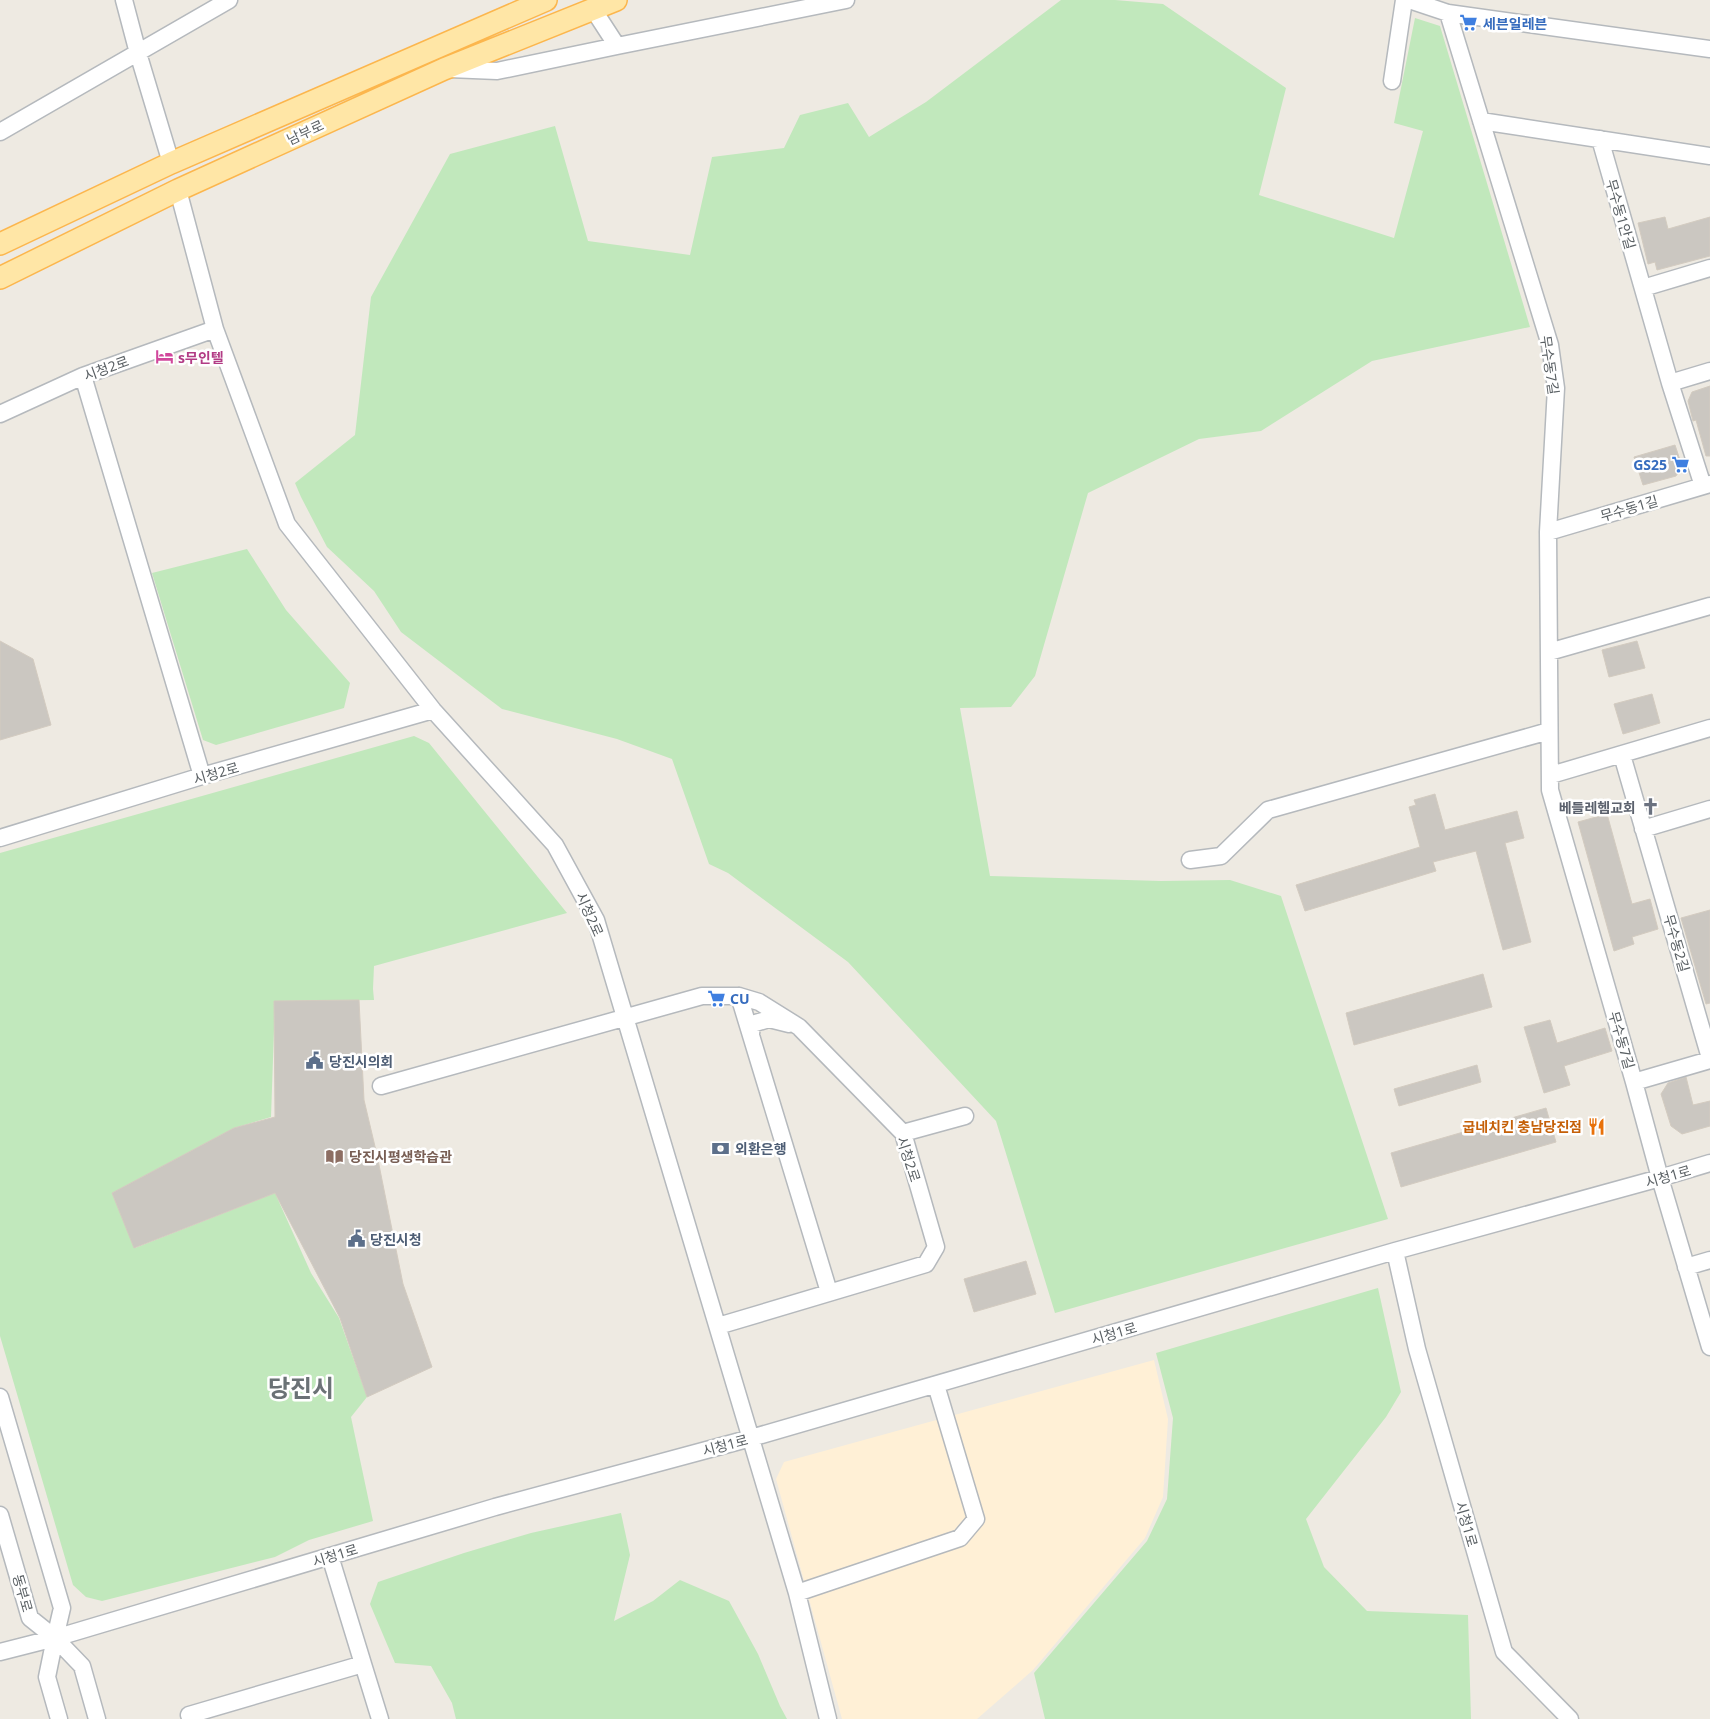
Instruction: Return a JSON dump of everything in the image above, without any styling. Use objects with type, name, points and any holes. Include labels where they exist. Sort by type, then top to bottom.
[{"type":"main road","name":"남부로","points":[[0,244],[171,163],[546,0]]},
{"type":"main road","name":"남부로","points":[[0,278],[178,190],[444,69],[616,0]]},
{"type":"main road","points":[[171,163],[178,190]]},
{"type":"street","points":[[124,0],[138,54],[171,163]]},
{"type":"street","points":[[0,132],[229,0]]},
{"type":"street","points":[[444,69],[497,71],[846,0]]},
{"type":"street","points":[[1392,81],[1404,0]]},
{"type":"street","points":[[1409,0],[1448,13],[1710,49]]},
{"type":"street","points":[[592,9],[617,46]]},
{"type":"street","name":"무수동7길","points":[[1448,13],[1550,345],[1556,388],[1548,532],[1550,790],[1710,1347]]},
{"type":"street","points":[[1480,121],[1710,156]]},
{"type":"street","name":"무수동1안길","points":[[1600,139],[1670,383],[1706,485]]},
{"type":"street","name":"시청2로","points":[[178,190],[215,329],[287,524],[433,710],[555,846],[596,920],[797,1593],[828,1719]]},
{"type":"street","points":[[1643,288],[1710,268]]},
{"type":"street","name":"시청2로","points":[[0,414],[83,376],[215,329]]},
{"type":"street","points":[[1670,383],[1710,372]]},
{"type":"street","points":[[83,376],[202,776]]},
{"type":"street","name":"무수동1길","points":[[1548,532],[1706,485]]},
{"type":"street","points":[[1550,652],[1710,606]]},
{"type":"street","name":"시청2로","points":[[0,838],[202,776],[433,710]]},
{"type":"street","points":[[1551,775],[1710,728]]},
{"type":"street","points":[[1190,860],[1221,856],[1268,810],[1549,731]]},
{"type":"street","name":"무수동2길","points":[[1622,755],[1710,1059],[1634,1082]]},
{"type":"street","points":[[1644,829],[1710,809]]},
{"type":"street","name":"시청2로","points":[[625,1017],[702,996],[740,996],[759,1002],[799,1027],[903,1133],[936,1247],[926,1264],[718,1326]]},
{"type":"street","points":[[740,996],[829,1292]]},
{"type":"street","points":[[381,1086],[625,1017]]},
{"type":"street","points":[[751,1034],[752,1024],[769,1019],[799,1027]]},
{"type":"street","points":[[903,1133],[965,1116]]},
{"type":"street","name":"시청1로","points":[[0,1652],[55,1638],[495,1507],[751,1438],[1395,1251],[1710,1163]]},
{"type":"street","name":"시청1로","points":[[1395,1251],[1417,1349],[1504,1652],[1570,1719]]},
{"type":"street","points":[[1686,1267],[1710,1260]]},
{"type":"street","points":[[797,1593],[960,1538],[976,1519],[936,1385]]},
{"type":"street","points":[[0,1397],[62,1608],[47,1678],[59,1719]]},
{"type":"street","name":"동부로","points":[[0,1515],[30,1618],[55,1638],[82,1666],[97,1719]]},
{"type":"street","points":[[330,1556],[380,1719]]},
{"type":"street","points":[[191,1719],[189,1715],[363,1664]]},
{"type":"shaded area","points":[[1154,1360],[1168,1419],[1163,1497],[1145,1538],[1033,1670],[977,1719],[842,1719],[776,1479],[784,1462]]},
{"type":"green space","points":[[1061,0],[1115,0],[1163,4],[1286,88],[1259,195],[1394,238],[1423,131],[1394,123],[1415,18],[1440,26],[1530,327],[1372,361],[1261,431],[1199,439],[1088,493],[1035,676],[1011,707],[960,708],[990,876],[1161,881],[1230,880],[1281,896],[1388,1219],[1055,1313],[996,1121],[848,962],[728,873],[709,864],[672,759],[617,739],[502,709],[401,632],[374,591],[327,547],[295,483],[355,435],[371,297],[450,154],[555,126],[588,241],[690,255],[712,157],[784,148],[800,115],[848,103],[869,137],[926,102]]},
{"type":"green space","points":[[247,549],[286,610],[350,683],[344,708],[216,745],[203,740],[152,573]]},
{"type":"green space","points":[[414,736],[429,743],[567,913],[374,966],[374,1000],[275,1001],[271,1117],[234,1128],[112,1193],[135,1248],[275,1193],[311,1273],[339,1318],[367,1397],[351,1417],[373,1521],[309,1540],[275,1557],[102,1601],[86,1597],[73,1585],[0,1336],[0,853]]},
{"type":"green space","points":[[1378,1288],[1401,1392],[1386,1417],[1306,1519],[1324,1567],[1367,1611],[1468,1615],[1471,1719],[1045,1719],[1034,1673],[1147,1541],[1167,1499],[1173,1418],[1156,1353]]},
{"type":"green space","points":[[621,1513],[630,1555],[614,1621],[653,1601],[680,1580],[729,1601],[758,1654],[787,1719],[456,1719],[452,1703],[431,1666],[395,1663],[370,1604],[378,1582],[531,1533]]},
{"type":"building","points":[[1665,217],[1668,229],[1710,217],[1710,256],[1657,270],[1655,262],[1648,264],[1638,223]]},
{"type":"building","points":[[1710,386],[1710,456],[1706,456],[1696,420],[1693,421],[1688,401],[1692,392]]},
{"type":"building","points":[[1675,445],[1682,466],[1676,476],[1643,485],[1634,457]]},
{"type":"building","points":[[0,641],[33,659],[51,725],[0,740]]},
{"type":"building","points":[[1637,641],[1645,668],[1609,677],[1602,650]]},
{"type":"building","points":[[1652,694],[1660,723],[1623,734],[1614,704]]},
{"type":"building","points":[[1435,794],[1445,830],[1517,811],[1524,838],[1505,843],[1531,942],[1503,950],[1476,851],[1433,862],[1436,871],[1305,911],[1296,885],[1420,847],[1409,807],[1416,805],[1414,800]]},
{"type":"building","points":[[1607,814],[1632,904],[1650,899],[1658,929],[1632,937],[1634,944],[1614,951],[1578,822]]},
{"type":"building","points":[[1710,910],[1710,1003],[1706,1004],[1681,918]]},
{"type":"building","points":[[1483,974],[1492,1007],[1354,1045],[1346,1013]]},
{"type":"building","points":[[359,1000],[364,1100],[403,1284],[432,1367],[367,1397],[340,1318],[275,1193],[134,1248],[112,1193],[234,1128],[275,1117],[274,1001]]},
{"type":"building","points":[[1550,1020],[1557,1043],[1605,1028],[1612,1051],[1564,1066],[1570,1085],[1544,1093],[1524,1027]]},
{"type":"building","points":[[1477,1065],[1481,1082],[1399,1106],[1394,1089]]},
{"type":"building","points":[[1686,1077],[1693,1105],[1710,1101],[1710,1126],[1682,1134],[1671,1126],[1661,1094],[1668,1083]]},
{"type":"building","points":[[1546,1108],[1556,1142],[1401,1187],[1391,1153]]},
{"type":"building","points":[[1026,1261],[1036,1294],[974,1312],[964,1279]]},
{"type":"place","name":"세븐일레븐","points":[[1469,23]]},
{"type":"place","name":"s무인텔","points":[[164,357]]},
{"type":"place","name":"GS25","points":[[1681,464]]},
{"type":"place","name":"베들레헴교회","points":[[1650,807]]},
{"type":"place","name":"CU","points":[[716,998]]},
{"type":"place","name":"당진시의회","points":[[315,1061]]},
{"type":"place","name":"굽네치킨 충남당진점","points":[[1596,1126]]},
{"type":"place","name":"외환은행","points":[[721,1148]]},
{"type":"place","name":"당진시평생학습관","points":[[335,1156]]},
{"type":"place","name":"당진시청","points":[[356,1239]]},
{"type":"district","name":"당진시","points":[[301,1387]]}]
